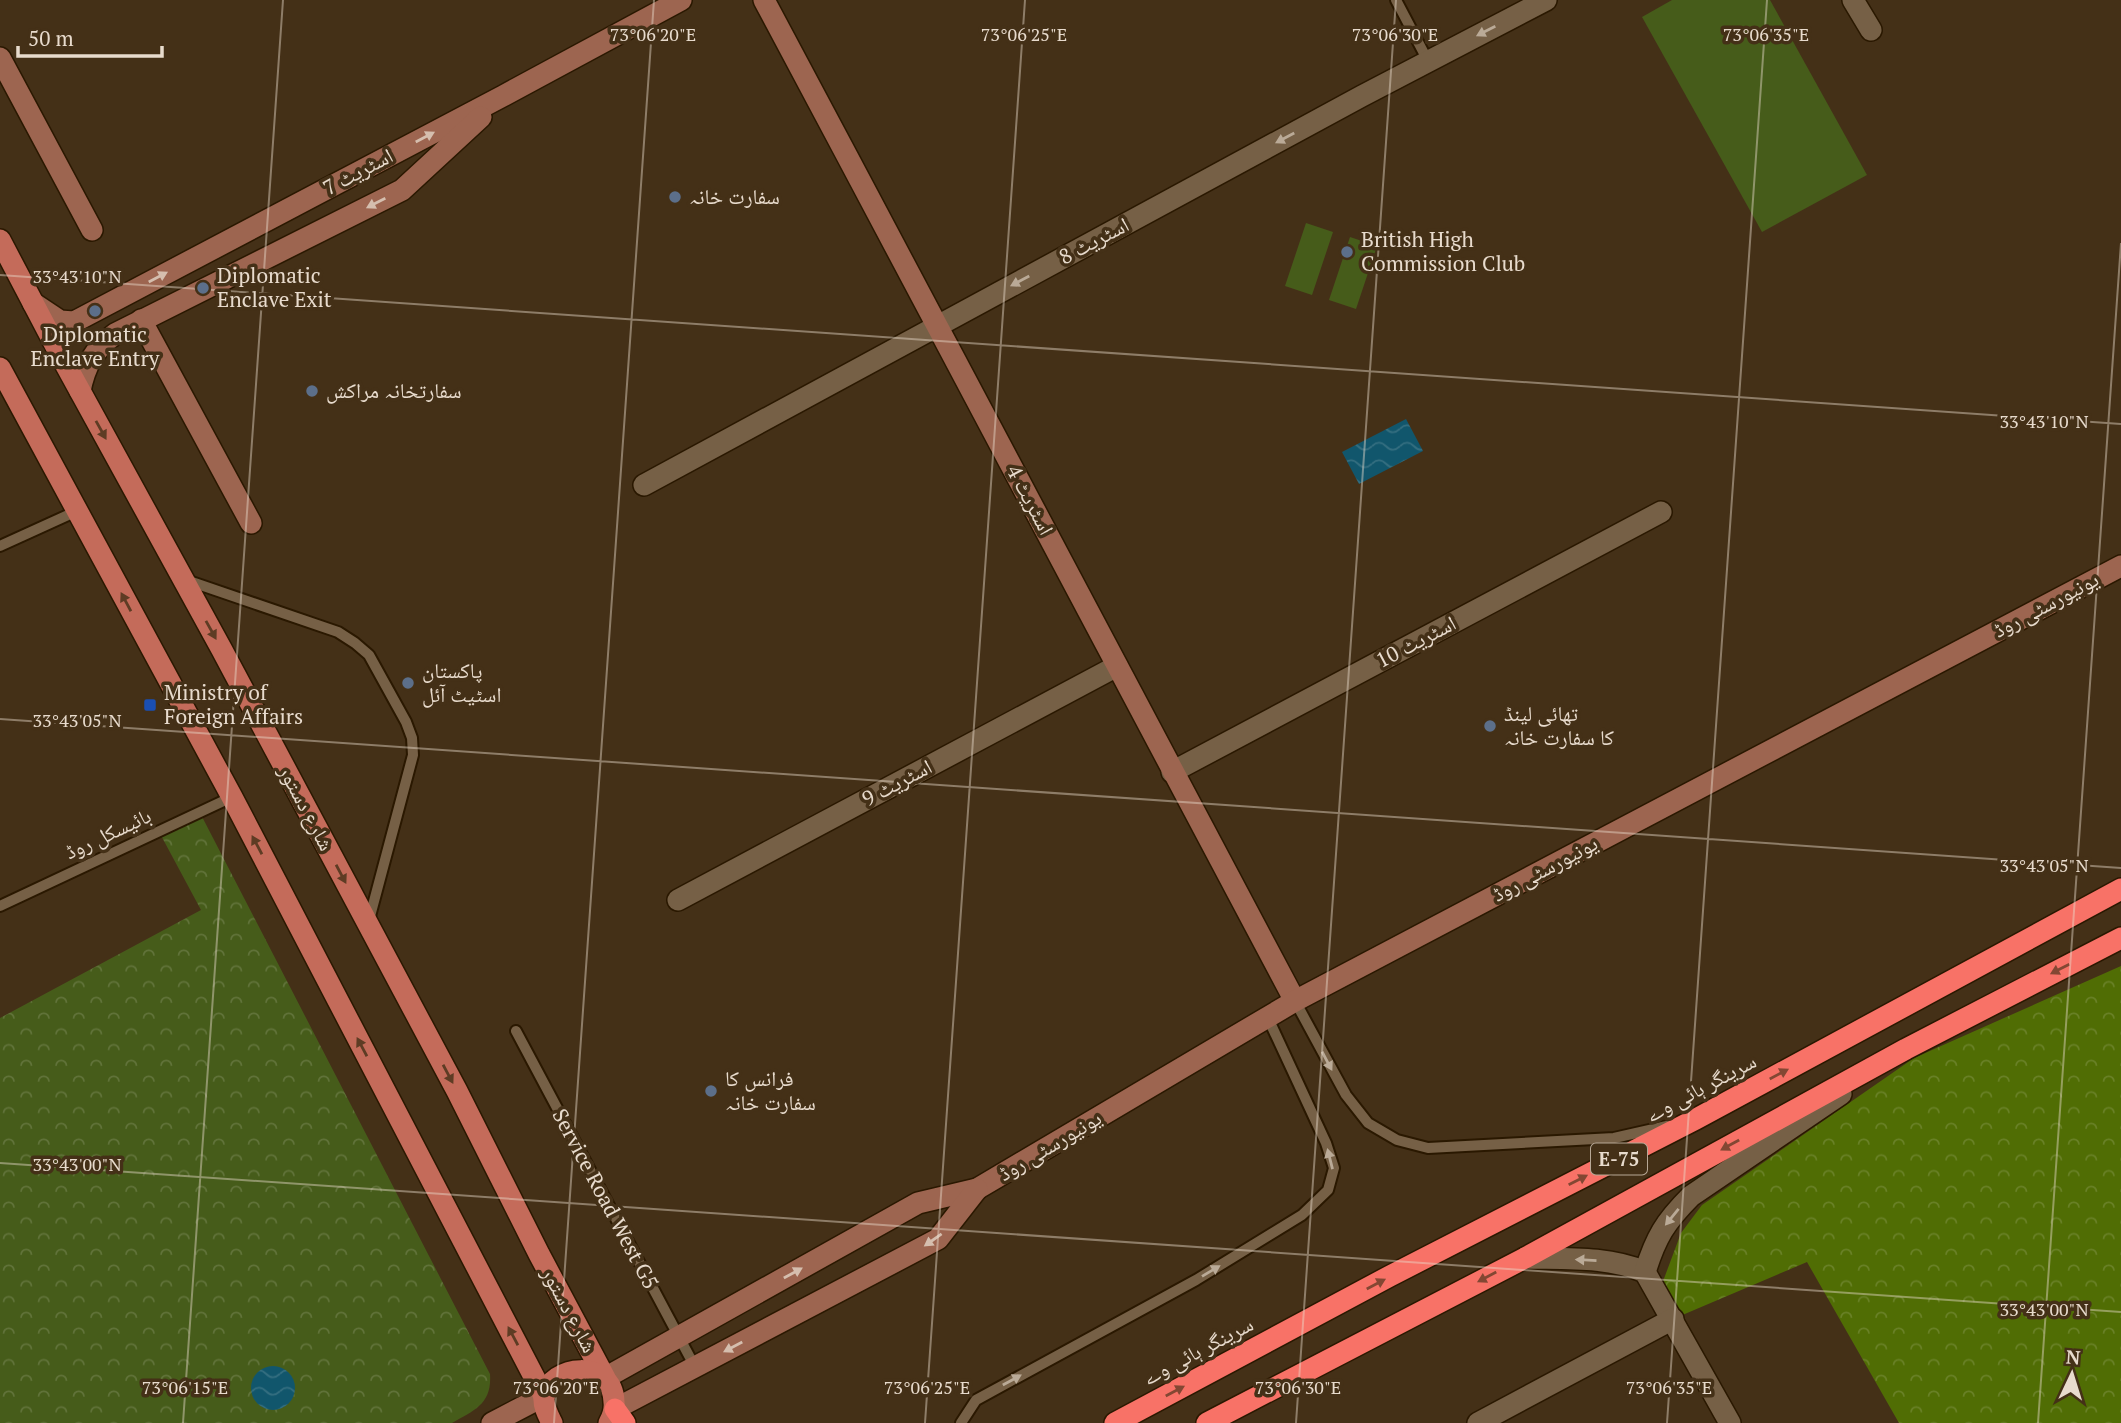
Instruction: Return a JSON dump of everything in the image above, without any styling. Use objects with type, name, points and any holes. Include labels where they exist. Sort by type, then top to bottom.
[{"type":"highway","name":"سرینگر ہائی وے","points":[[1115,1423],[1390,1276],[1696,1119],[2121,889]]},
{"type":"highway","name":"E-75","points":[[1207,1423],[1525,1258],[1906,1049],[2121,938]]},
{"type":"main road","name":"شارع دستور","points":[[0,240],[457,1091],[539,1255],[614,1393],[614,1420]]},
{"type":"main road","points":[[0,368],[232,797],[544,1396],[545,1410],[552,1423]]},
{"type":"main road","points":[[544,1396],[551,1383],[576,1370],[594,1372],[605,1378]]},
{"type":"street","name":"اسٹریٹ 7","points":[[33,303],[60,321],[74,321],[681,0]]},
{"type":"street","name":"اسٹریٹ 4","points":[[764,0],[1295,1000]]},
{"type":"street","name":"اسٹریٹ 8","points":[[644,485],[1428,61],[1546,0]]},
{"type":"street","points":[[1853,0],[1871,30]]},
{"type":"street","points":[[0,58],[92,230]]},
{"type":"street","points":[[80,391],[88,361],[102,343],[141,320],[402,190],[503,96]]},
{"type":"street","points":[[141,320],[251,523]]},
{"type":"street","name":"اسٹریٹ 10","points":[[1172,772],[1661,512]]},
{"type":"street","name":"یونیورسٹی روڈ","points":[[605,1378],[918,1203],[977,1189],[1295,1000],[2121,566]]},
{"type":"street","name":"اسٹریٹ 9","points":[[678,900],[1117,666]]},
{"type":"street","points":[[1645,1272],[1659,1235],[1672,1215],[1691,1196],[1906,1049]]},
{"type":"street","name":"یونیورسٹی روڈ","points":[[614,1420],[695,1367],[938,1239],[977,1189]]},
{"type":"street","points":[[1525,1258],[1613,1262],[1645,1272],[1730,1423]]},
{"type":"street","points":[[1478,1423],[1673,1320]]},
{"type":"street","points":[[492,1423],[544,1396]]},
{"type":"lane","points":[[1396,0],[1428,61]]},
{"type":"lane","points":[[0,546],[77,511]]},
{"type":"lane","points":[[183,579],[338,632],[369,655],[406,722],[412,738],[413,755],[368,925]]},
{"type":"lane","name":"بائیسکل روڈ","points":[[0,906],[232,797]]},
{"type":"lane","points":[[1295,1000],[1346,1096],[1368,1123],[1397,1140],[1428,1148],[1614,1138],[1696,1119]]},
{"type":"lane","points":[[961,1423],[976,1400],[1196,1280],[1302,1215],[1328,1191],[1334,1168],[1326,1143],[1267,1016]]},
{"type":"lane","name":"Service Road West G5","points":[[516,1031],[695,1367]]},
{"type":"green space","points":[[1672,0],[1770,0],[1867,175],[1762,232],[1642,17]]},
{"type":"green space","points":[[1306,223],[1333,232],[1312,295],[1285,286]]},
{"type":"green space","points":[[1350,237],[1377,246],[1356,309],[1329,300]]},
{"type":"green space","points":[[197,807],[490,1374],[485,1399],[475,1410],[452,1423],[0,1423],[0,1018],[201,910],[157,828]]},
{"type":"green space","points":[[2121,966],[2121,1423],[1899,1423],[1807,1262],[1673,1319],[1662,1284],[1681,1233],[1702,1205],[1914,1058]]},
{"type":"water","points":[[1406,419],[1423,451],[1359,484],[1342,452]]},
{"type":"water","points":[[273,1366],[288,1373],[295,1388],[288,1403],[273,1410],[258,1403],[251,1388],[258,1373]]},
{"type":"place","name":"سفارت خانہ","points":[[675,197]]},
{"type":"place","name":"British High Commission Club","points":[[1347,252]]},
{"type":"place","name":"Diplomatic Enclave Exit","points":[[203,288]]},
{"type":"place","name":"Diplomatic Enclave Entry","points":[[95,311]]},
{"type":"place","name":"سفارتخانہ مراکش","points":[[312,391]]},
{"type":"place","name":"پاکستان اسٹیٹ آئل","points":[[408,683]]},
{"type":"place","name":"Ministry of Foreign Affairs","points":[[150,705]]},
{"type":"place","name":"تھائی لینڈ کا سفارت خانہ","points":[[1490,726]]},
{"type":"place","name":"فرانس کا سفارت خانہ","points":[[711,1091]]}]
